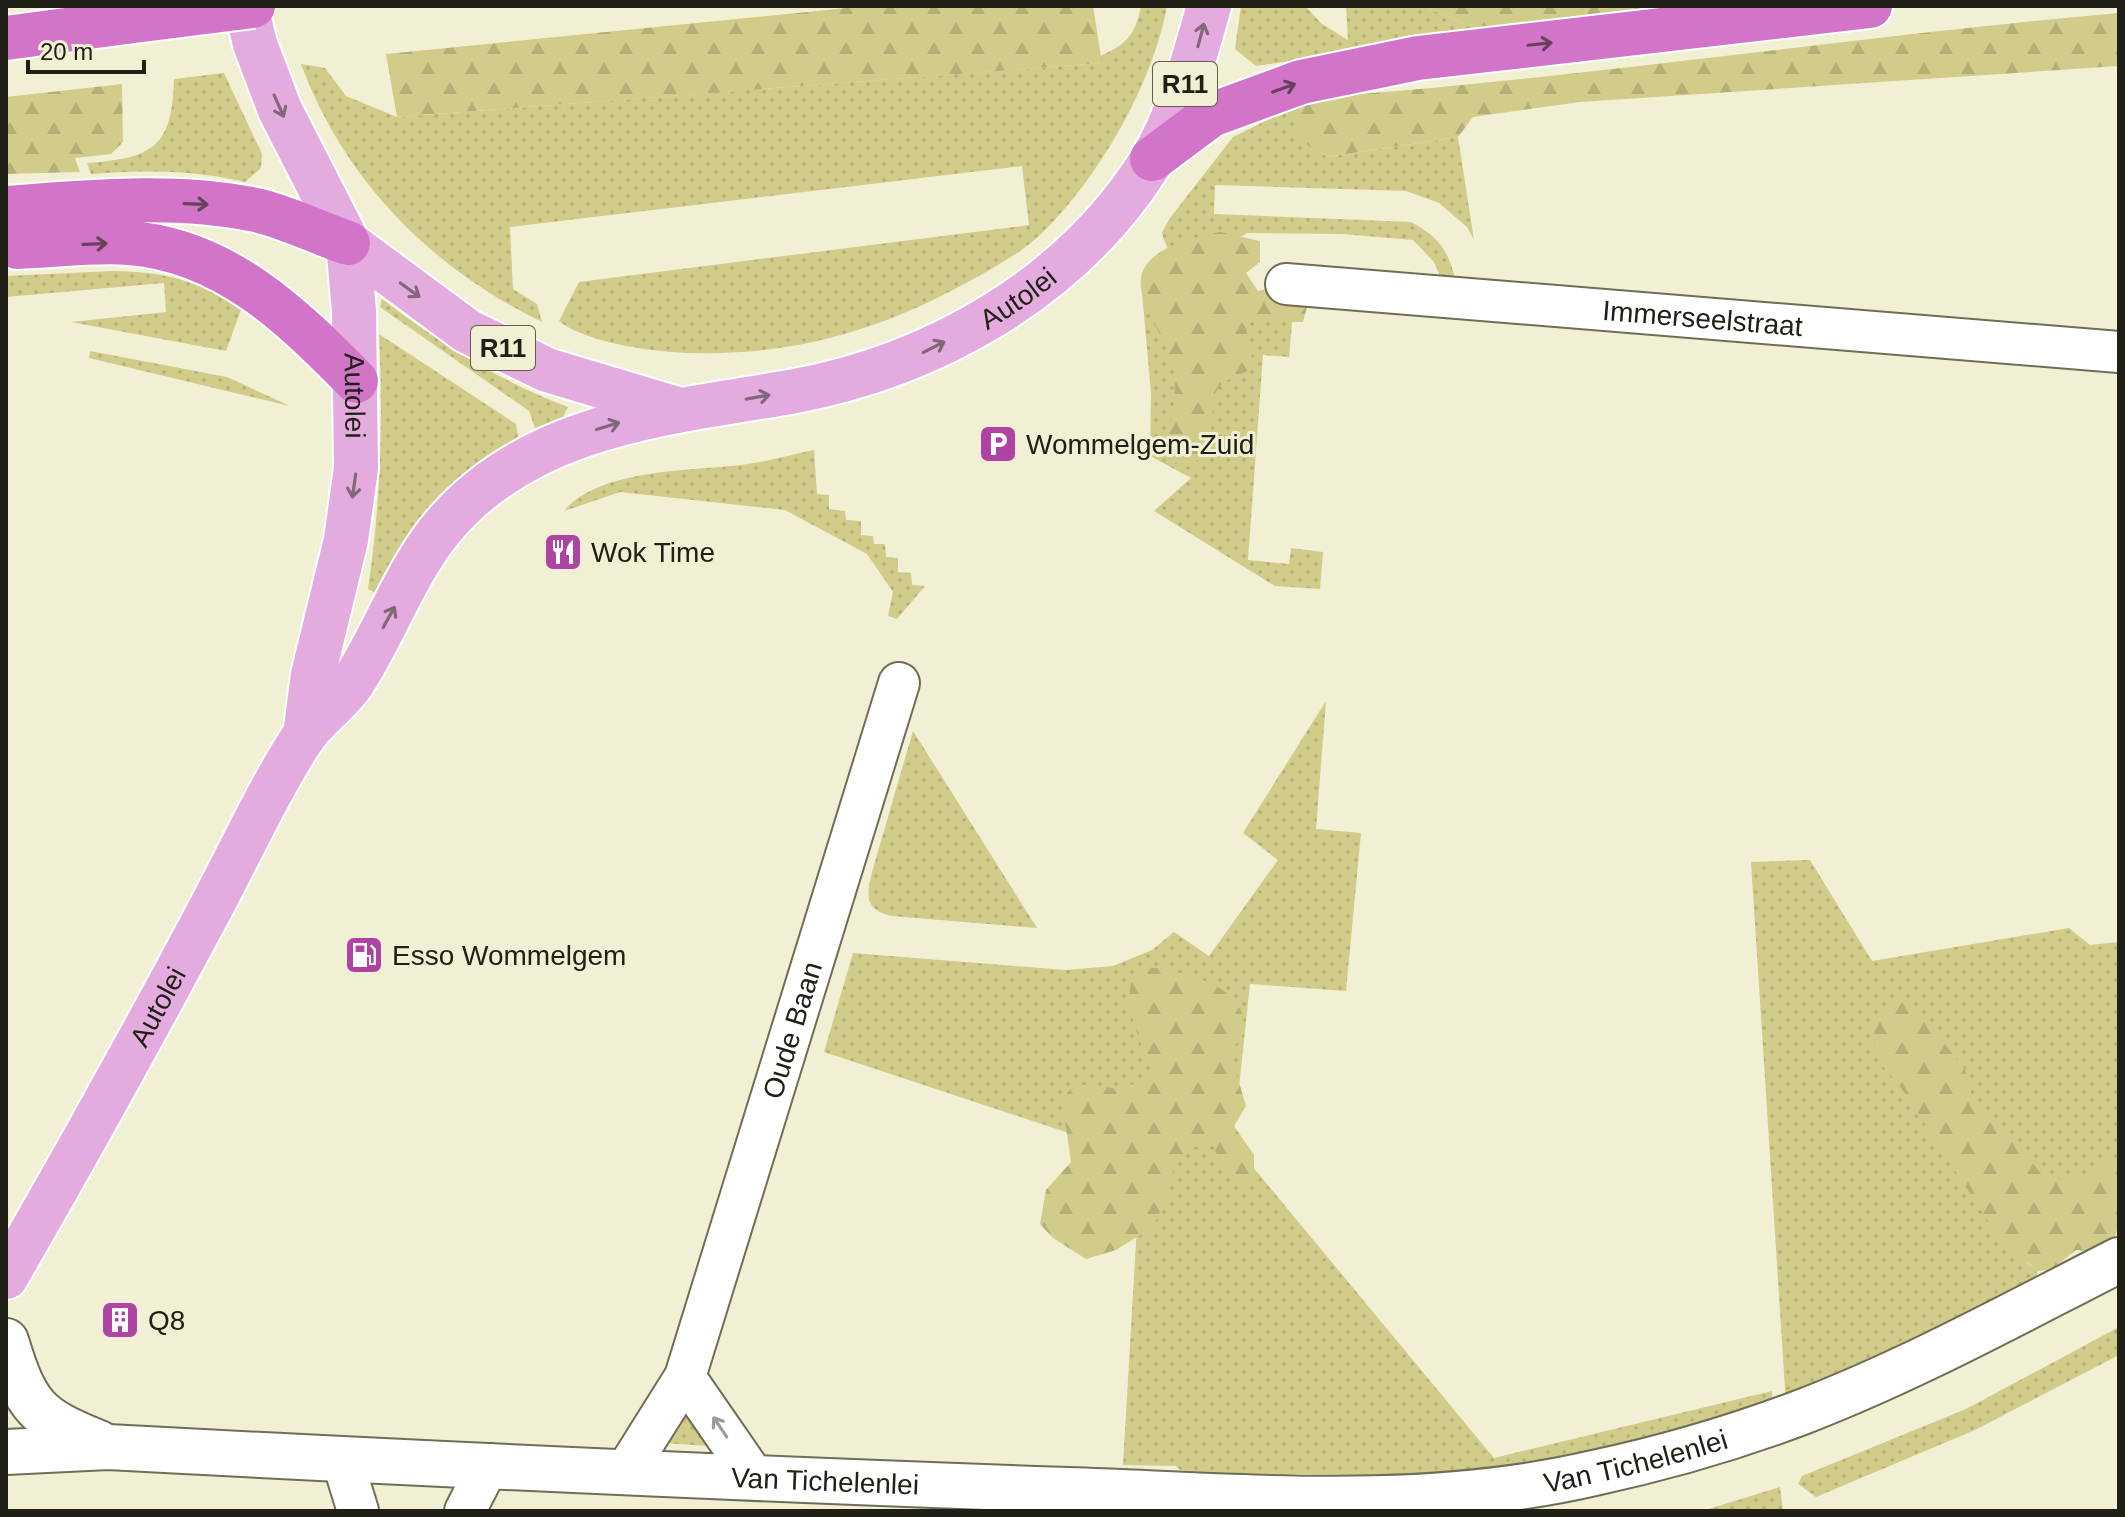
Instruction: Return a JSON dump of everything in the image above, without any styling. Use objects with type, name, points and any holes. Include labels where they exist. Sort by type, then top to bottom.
[{"type":"highway","points":[[6,38],[253,6]]},
{"type":"highway","points":[[1152,159],[1211,115],[1301,82],[1418,58],[1870,6]]},
{"type":"highway","points":[[6,208],[104,201],[212,205],[258,210],[348,243]]},
{"type":"highway","points":[[6,242],[17,247],[130,243],[191,257],[234,276],[267,296],[356,381]]},
{"type":"main road","name":"Autolei","points":[[246,6],[255,44],[280,110],[348,243],[356,381],[356,468],[348,525],[313,675],[305,735]]},
{"type":"main road","name":"Autolei","points":[[6,1277],[124,1069],[305,735],[351,685],[442,528],[511,468],[576,436],[681,410],[861,375],[927,351],[990,317],[1061,269],[1095,234],[1152,159],[1178,102],[1209,6]]},
{"type":"main road","name":"Autolei","points":[[348,243],[467,331],[547,370],[681,410]]},
{"type":"street","name":"Immerseelstraat","points":[[1286,284],[2119,352]]},
{"type":"street","name":"Oude Baan","points":[[626,1471],[685,1377],[899,683]]},
{"type":"street","name":"Van Tichelenlei","points":[[6,1452],[108,1447],[489,1464],[754,1477],[1141,1503],[1393,1499],[1479,1494],[1594,1473],[1760,1428],[1906,1367],[2119,1260]]},
{"type":"street","name":"Van Tichelenlei","points":[[6,1341],[14,1367],[39,1413],[53,1425],[108,1447]]},
{"type":"street","points":[[685,1377],[754,1477]]},
{"type":"street","points":[[342,1459],[358,1511]]},
{"type":"street","points":[[465,1511],[489,1464]]},
{"type":"green space","points":[[867,6],[1093,6],[1102,63],[397,117],[386,54]]},
{"type":"green space","points":[[1141,6],[1167,6],[1150,66],[1136,97],[1121,128],[1084,185],[1034,240],[1006,260],[934,300],[868,327],[800,345],[729,353],[643,349],[586,335],[559,321],[579,282],[1029,225],[1022,166],[510,227],[513,289],[537,304],[542,322],[464,275],[428,247],[396,216],[341,146],[301,64],[325,68],[346,96],[397,117],[1101,63],[1100,56],[1117,47],[1133,31]]},
{"type":"green space","points":[[1241,6],[1305,6],[1322,24],[1348,40],[1346,6],[1423,6],[1486,33],[1256,66],[1235,49]]},
{"type":"green space","points":[[1423,6],[1652,6],[1653,12],[1486,33]]},
{"type":"green space","points":[[2119,13],[2119,66],[1580,102],[1473,117],[1458,137],[1327,157],[1299,140],[1290,109],[1337,96],[1533,78]]},
{"type":"green space","points":[[224,73],[262,154],[261,168],[245,182],[168,172],[91,174],[87,163],[110,161],[143,152],[163,135],[169,121],[174,79]]},
{"type":"green space","points":[[122,84],[123,142],[111,154],[75,158],[80,172],[6,174],[6,97]]},
{"type":"green space","points":[[1290,109],[1327,157],[1458,137],[1474,240],[1467,227],[1439,203],[1406,191],[1215,185],[1214,214],[1411,222],[1442,247],[1451,263],[1456,284],[1443,282],[1434,262],[1413,240],[1342,234],[1247,233],[1189,265],[1171,252],[1162,232],[1233,137]]},
{"type":"green space","points":[[1220,232],[1260,241],[1260,262],[1246,273],[1258,291],[1278,286],[1302,296],[1307,307],[1303,322],[1273,322],[1257,317],[1246,328],[1254,368],[1223,382],[1215,393],[1209,449],[1190,467],[1172,463],[1166,454],[1175,378],[1167,348],[1145,303],[1141,278],[1145,266],[1166,249]]},
{"type":"green space","points":[[112,271],[180,279],[242,307],[226,351],[71,322],[166,312],[164,283],[6,297],[6,276]]},
{"type":"green space","points":[[1142,293],[1180,357],[1208,294],[1294,302],[1289,357],[1263,355],[1248,560],[1289,564],[1291,548],[1323,552],[1320,589],[1275,586],[1154,511],[1191,478],[1150,456],[1151,393]]},
{"type":"green space","points":[[382,299],[471,360],[568,407],[563,417],[535,428],[529,411],[380,307]]},
{"type":"green space","points":[[379,334],[516,424],[518,437],[476,467],[443,498],[379,595],[368,589],[380,462]]},
{"type":"green space","points":[[90,351],[227,377],[290,406],[89,358]]},
{"type":"green space","points":[[814,450],[817,494],[829,495],[829,509],[845,511],[846,520],[861,521],[861,535],[873,536],[874,544],[885,544],[886,557],[898,558],[898,572],[911,573],[912,585],[925,586],[897,619],[888,616],[893,592],[867,554],[785,510],[620,492],[564,511],[580,497],[599,487],[646,474],[750,464]]},
{"type":"green space","points":[[1326,701],[1316,829],[1361,833],[1346,991],[1250,984],[1233,1143],[1494,1458],[1772,1391],[1773,1408],[1570,1456],[1442,1476],[1210,1473],[1180,1470],[1176,1466],[1123,1465],[1141,1157],[824,1052],[853,953],[1066,970],[1113,966],[1152,950],[1174,932],[1209,956],[1278,860],[1243,833]]},
{"type":"green space","points":[[913,731],[1037,928],[892,916],[872,906],[869,888],[872,872]]},
{"type":"green space","points":[[1810,860],[1872,961],[2069,928],[2090,945],[2119,942],[2119,1182],[2012,1233],[2027,1263],[2038,1271],[2036,1278],[1786,1404],[1751,862]]},
{"type":"green space","points":[[1138,966],[1188,975],[1222,990],[1235,1001],[1242,1014],[1243,1030],[1230,1052],[1246,1106],[1234,1126],[1254,1155],[1254,1181],[1242,1182],[1221,1164],[1213,1145],[1194,1147],[1174,1168],[1169,1192],[1153,1227],[1116,1250],[1086,1259],[1053,1238],[1040,1224],[1046,1190],[1071,1162],[1062,1100],[1074,1084],[1113,1088],[1141,1083],[1150,1069],[1130,1004],[1132,979]]},
{"type":"green space","points":[[1905,996],[1965,1069],[1973,1100],[2000,1122],[2047,1181],[2081,1176],[2105,1162],[2119,1161],[2119,1222],[2113,1245],[2094,1252],[2076,1250],[2051,1270],[2038,1271],[2001,1241],[1905,1093],[1875,1056],[1874,1023]]},
{"type":"green space","points":[[2119,1327],[2119,1355],[1975,1430],[1816,1497],[1798,1484],[1802,1476],[1966,1409]]},
{"type":"green space","points":[[684,1404],[722,1447],[663,1443]]},
{"type":"green space","points":[[1780,1487],[1783,1511],[1702,1511]]},
{"type":"place","name":"Wommelgem-Zuid","points":[[998,444]]},
{"type":"place","name":"Wok Time","points":[[563,552]]},
{"type":"place","name":"Esso Wommelgem","points":[[364,955]]},
{"type":"place","name":"Q8","points":[[120,1320]]}]
